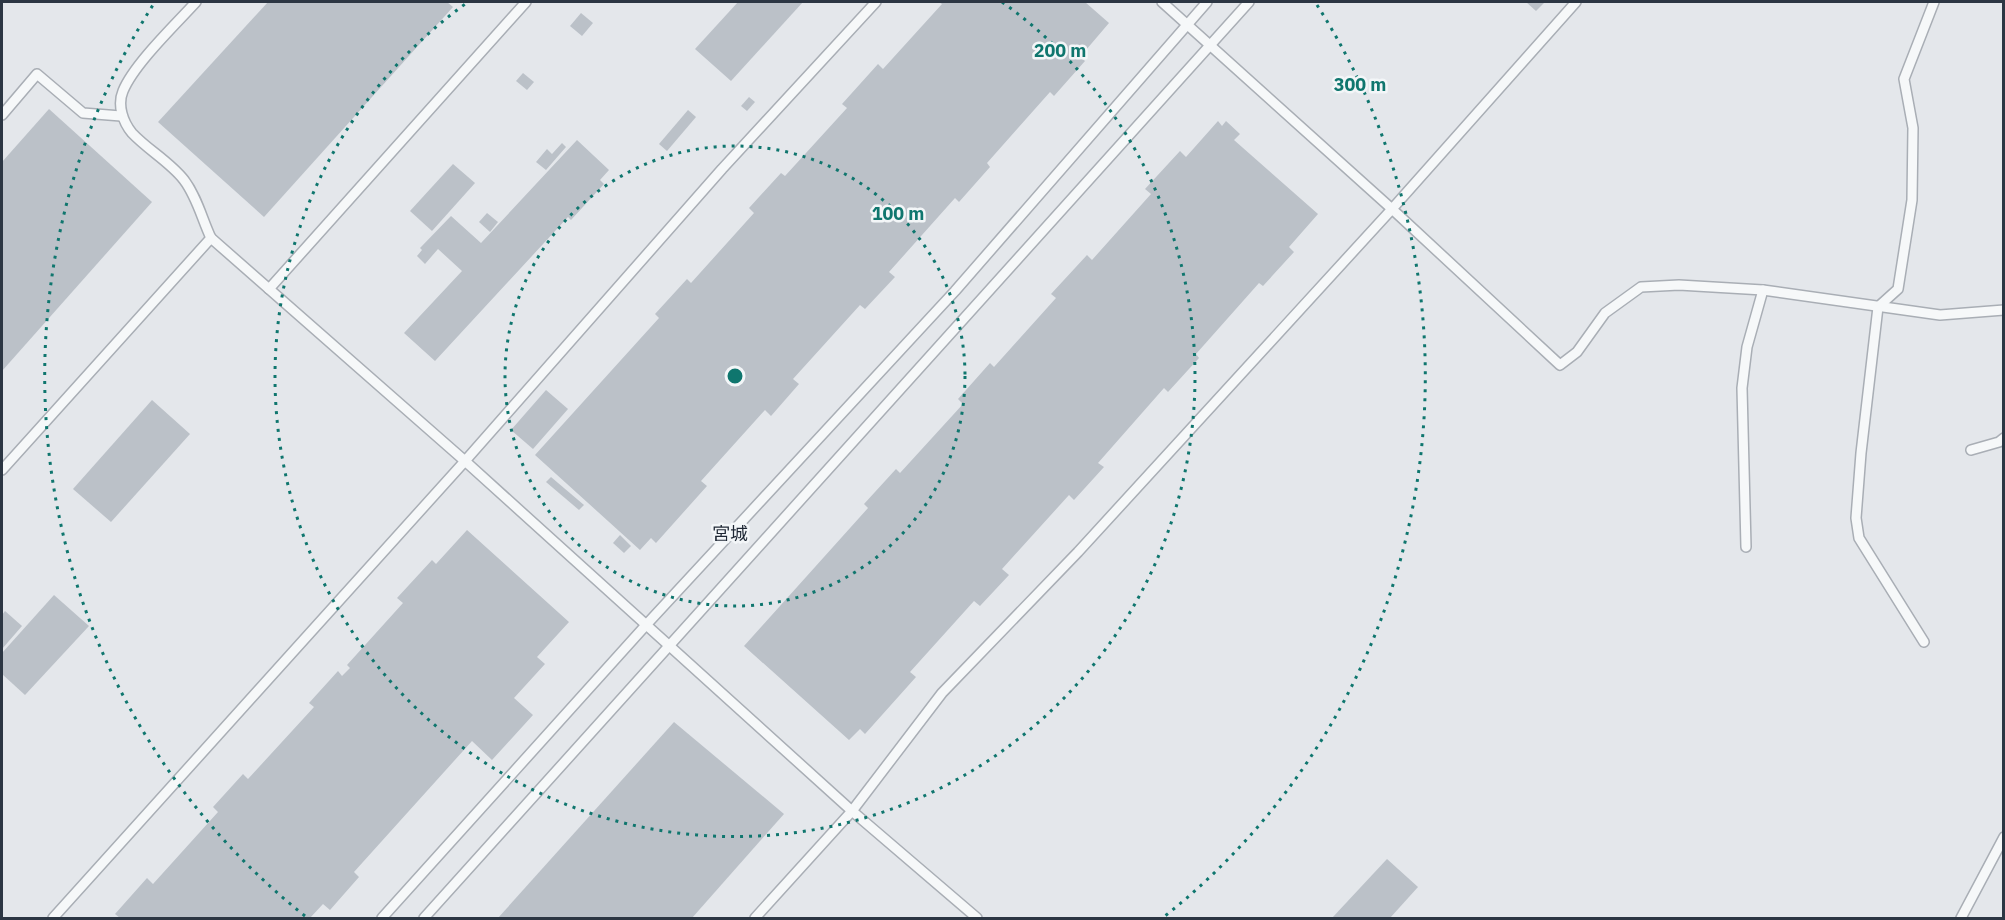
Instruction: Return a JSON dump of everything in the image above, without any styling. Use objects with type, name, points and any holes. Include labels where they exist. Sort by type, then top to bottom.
[{"type":"lane","points":[[196,2],[134,71],[122,92],[121,116],[132,133],[183,178],[194,195],[211,238],[465,461],[852,811],[977,918]]},
{"type":"lane","points":[[269,289],[526,2]]},
{"type":"lane","points":[[53,918],[465,461],[722,169],[876,2]]},
{"type":"lane","points":[[1162,2],[1560,364],[1577,352],[1605,313],[1641,287],[1678,285],[1763,290],[1940,315],[2004,310]]},
{"type":"lane","points":[[382,918],[646,625],[955,291],[1207,2]]},
{"type":"lane","points":[[423,918],[1249,2]]},
{"type":"lane","points":[[755,918],[852,811],[942,693],[1086,543],[1392,209],[1576,2]]},
{"type":"lane","points":[[1924,642],[1859,538],[1856,518],[1878,307],[1898,289],[1912,200],[1913,128],[1904,79],[1934,2]]},
{"type":"lane","points":[[2,115],[37,74],[83,113],[121,116]]},
{"type":"lane","points":[[2,471],[211,238]]},
{"type":"lane","points":[[1746,547],[1742,388],[1747,347],[1763,290]]},
{"type":"lane","points":[[1971,450],[1999,442],[2004,438]]},
{"type":"lane","points":[[1961,918],[2004,837]]},
{"type":"building","points":[[268,2],[447,2],[453,7],[264,217],[158,122]]},
{"type":"building","points":[[738,2],[803,2],[731,81],[695,49]]},
{"type":"building","points":[[939,2],[1085,2],[1109,23],[1080,57],[1085,61],[1054,96],[1050,92],[987,163],[990,167],[959,202],[955,198],[889,272],[895,277],[865,309],[860,305],[793,379],[799,384],[771,416],[765,410],[701,481],[707,486],[656,543],[651,538],[640,550],[535,455],[659,318],[655,314],[687,279],[691,283],[754,213],[749,208],[781,173],[785,176],[847,108],[842,104],[878,64],[883,69],[942,4]]},
{"type":"building","points":[[1526,2],[1545,2],[1536,11]]},
{"type":"building","points":[[581,13],[593,23],[582,36],[570,26]]},
{"type":"building","points":[[523,73],[534,82],[527,90],[516,81]]},
{"type":"building","points":[[749,97],[755,102],[747,111],[741,106]]},
{"type":"building","points":[[49,109],[152,202],[2,371],[2,162]]},
{"type":"building","points":[[688,110],[696,117],[667,151],[659,144]]},
{"type":"building","points":[[1218,121],[1222,126],[1226,121],[1240,134],[1234,140],[1318,214],[1289,247],[1294,252],[1263,286],[1259,283],[1196,354],[1199,358],[1168,392],[1164,388],[1098,463],[1104,467],[1074,500],[1069,495],[1002,569],[1009,575],[980,606],[974,601],[910,672],[916,677],[865,734],[860,729],[849,740],[744,646],[868,508],[864,504],[896,469],[900,473],[963,404],[958,399],[990,363],[994,367],[1056,298],[1051,294],[1087,255],[1092,260],[1151,194],[1145,189],[1180,151],[1186,157]]},
{"type":"building","points":[[577,140],[609,170],[600,180],[604,184],[571,220],[568,217],[435,361],[404,333],[462,271],[438,249],[425,264],[417,256],[422,250],[420,248],[451,216],[481,243]]},
{"type":"building","points":[[562,143],[566,147],[546,170],[536,162],[547,149],[552,154]]},
{"type":"building","points":[[453,164],[475,183],[432,231],[410,211]]},
{"type":"building","points":[[487,213],[498,222],[490,232],[479,222]]},
{"type":"building","points":[[546,390],[568,409],[533,449],[511,430]]},
{"type":"building","points":[[152,400],[190,434],[111,522],[73,489]]},
{"type":"building","points":[[551,477],[584,505],[579,510],[546,482]]},
{"type":"building","points":[[467,530],[569,622],[537,657],[545,664],[514,698],[533,715],[492,760],[472,741],[354,872],[359,877],[330,910],[323,904],[310,918],[120,918],[115,914],[147,878],[153,884],[218,812],[213,807],[243,774],[248,779],[314,707],[309,703],[338,671],[342,676],[350,668],[347,665],[403,603],[397,598],[432,560],[436,564]]},
{"type":"building","points":[[620,535],[631,546],[624,553],[613,543]]},
{"type":"building","points":[[54,595],[89,626],[25,695],[2,674],[2,653]]},
{"type":"building","points":[[5,611],[22,626],[2,649],[2,615]]},
{"type":"building","points":[[674,722],[784,814],[692,918],[498,918]]},
{"type":"building","points":[[1387,859],[1418,887],[1390,918],[1332,918]]},
{"type":"district","name":"宮城","points":[[730,533]]}]
